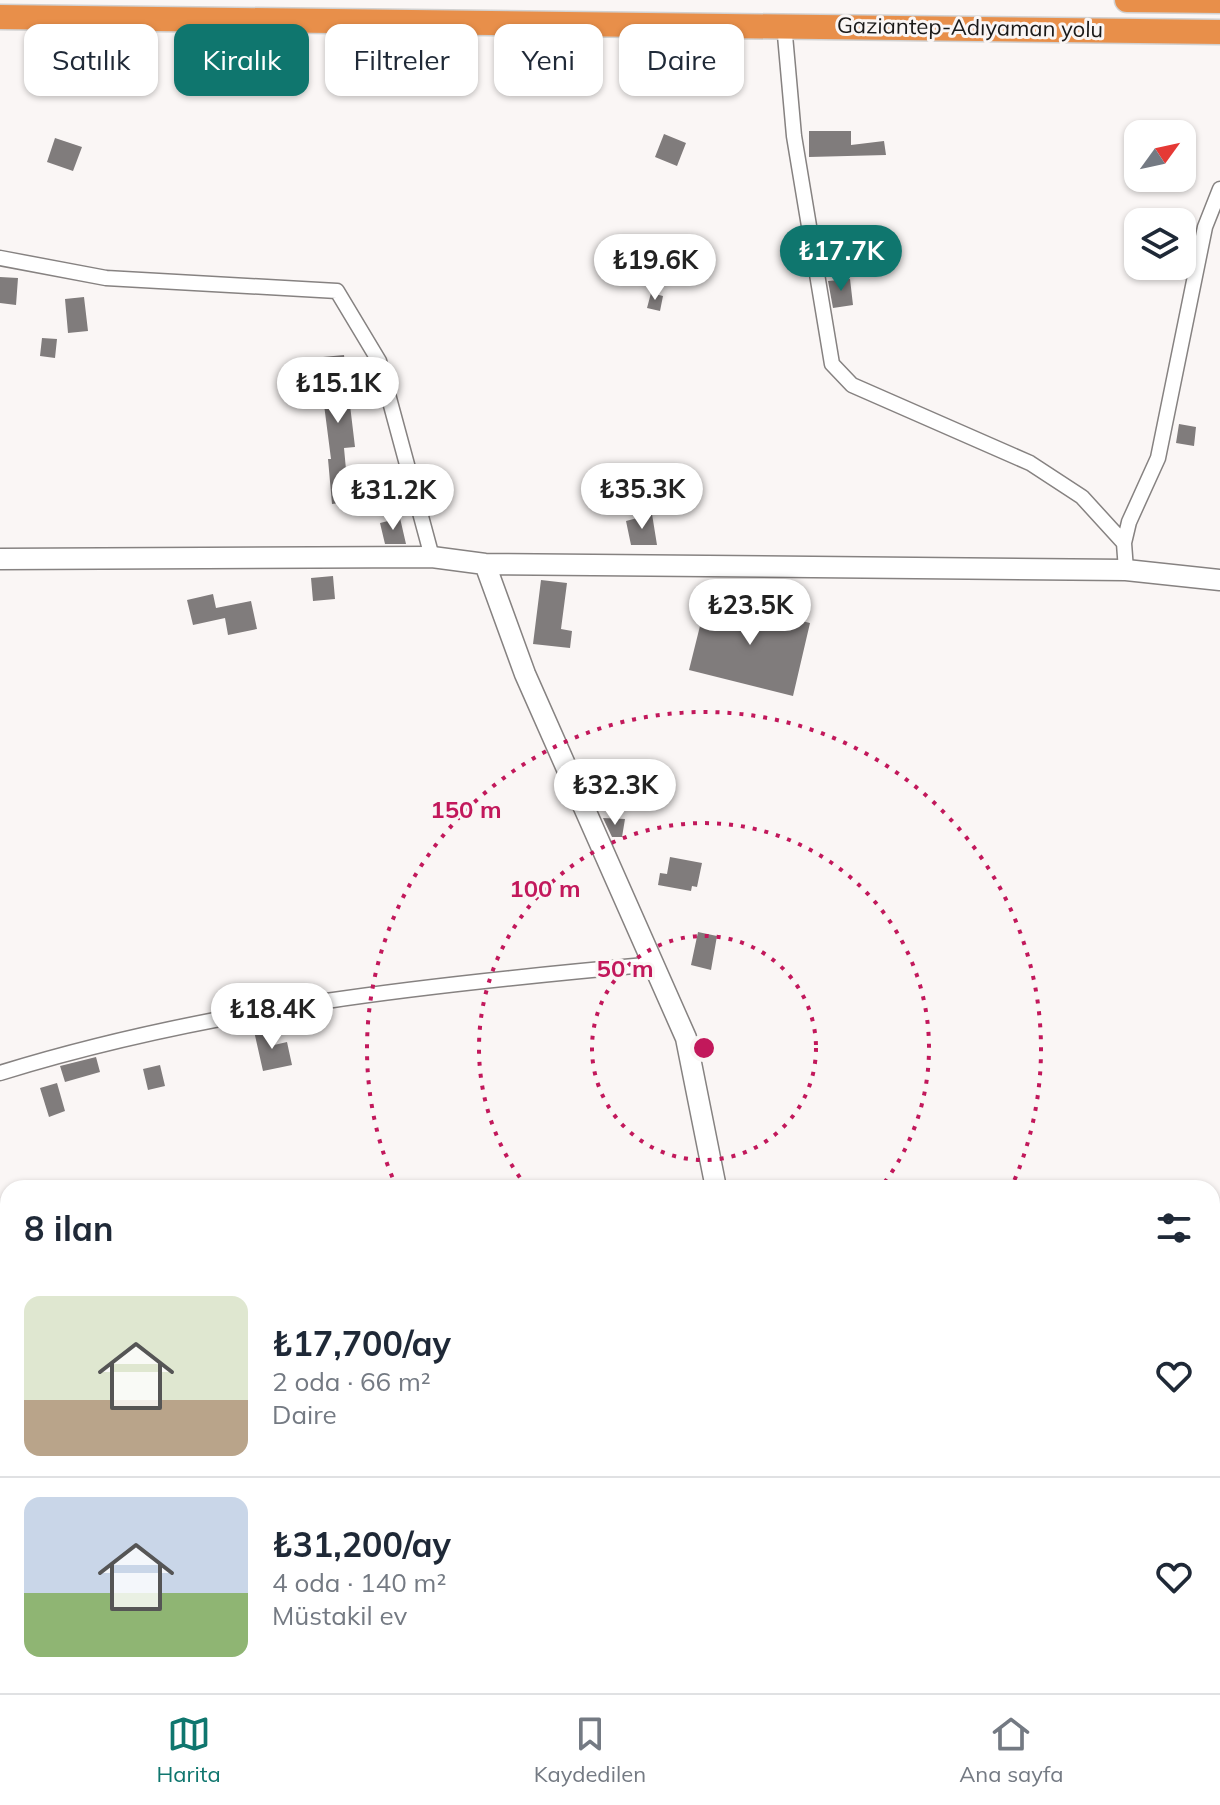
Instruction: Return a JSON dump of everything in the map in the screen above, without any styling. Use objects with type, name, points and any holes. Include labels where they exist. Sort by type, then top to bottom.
[{"type":"highway","name":"Gaziantep-Adıyaman yolu","points":[[1127,0],[1220,1]]},
{"type":"highway","name":"Gaziantep-Adıyaman yolu","points":[[0,17],[784,24],[1220,32]]},
{"type":"street","points":[[784,24],[794,136],[832,364],[852,385],[1030,463],[1082,497],[1124,543]]},
{"type":"street","points":[[1126,570],[1124,543],[1129,522],[1158,458],[1205,227],[1220,189]]},
{"type":"street","points":[[0,258],[106,278],[337,291],[379,361],[432,557]]},
{"type":"street","points":[[0,559],[432,557],[485,564],[1126,570],[1220,580]]},
{"type":"street","points":[[485,564],[525,674],[656,964],[686,1038],[714,1180]]},
{"type":"street","points":[[0,1073],[94,1044],[258,1011],[424,985],[656,964]]},
{"type":"building","points":[[809,131],[851,131],[851,145],[884,141],[886,155],[809,157]]},
{"type":"building","points":[[664,134],[686,143],[677,166],[655,157]]},
{"type":"building","points":[[55,138],[82,147],[73,171],[47,162]]},
{"type":"building","points":[[0,277],[18,278],[16,305],[0,303]]},
{"type":"building","points":[[850,279],[853,305],[833,308],[828,281]]},
{"type":"building","points":[[651,293],[663,296],[660,311],[647,308]]},
{"type":"building","points":[[84,297],[88,331],[68,333],[65,299]]},
{"type":"building","points":[[42,338],[57,339],[55,358],[40,356]]},
{"type":"building","points":[[344,355],[355,447],[344,448],[349,502],[332,504],[328,459],[331,459],[322,389],[326,389],[323,357]]},
{"type":"building","points":[[1179,424],[1196,427],[1194,446],[1176,443]]},
{"type":"building","points":[[652,514],[657,545],[631,545],[626,521]]},
{"type":"building","points":[[400,518],[406,544],[385,544],[380,523]]},
{"type":"building","points":[[333,576],[335,599],[313,601],[311,578]]},
{"type":"building","points":[[541,580],[567,583],[561,629],[572,631],[570,648],[533,644]]},
{"type":"building","points":[[213,594],[216,608],[251,601],[257,629],[228,635],[225,618],[193,625],[187,600]]},
{"type":"building","points":[[707,598],[810,623],[793,696],[689,670]]},
{"type":"building","points":[[603,818],[625,819],[622,837],[612,837]]},
{"type":"building","points":[[670,857],[702,863],[697,887],[692,886],[691,891],[658,885],[660,873],[667,874]]},
{"type":"building","points":[[698,932],[717,936],[711,970],[691,965]]},
{"type":"building","points":[[270,1027],[274,1045],[287,1042],[292,1065],[263,1071],[254,1031]]},
{"type":"building","points":[[96,1057],[100,1072],[65,1082],[60,1066]]},
{"type":"building","points":[[160,1065],[165,1086],[148,1090],[143,1069]]},
{"type":"building","points":[[57,1083],[65,1111],[49,1117],[40,1088]]}]
